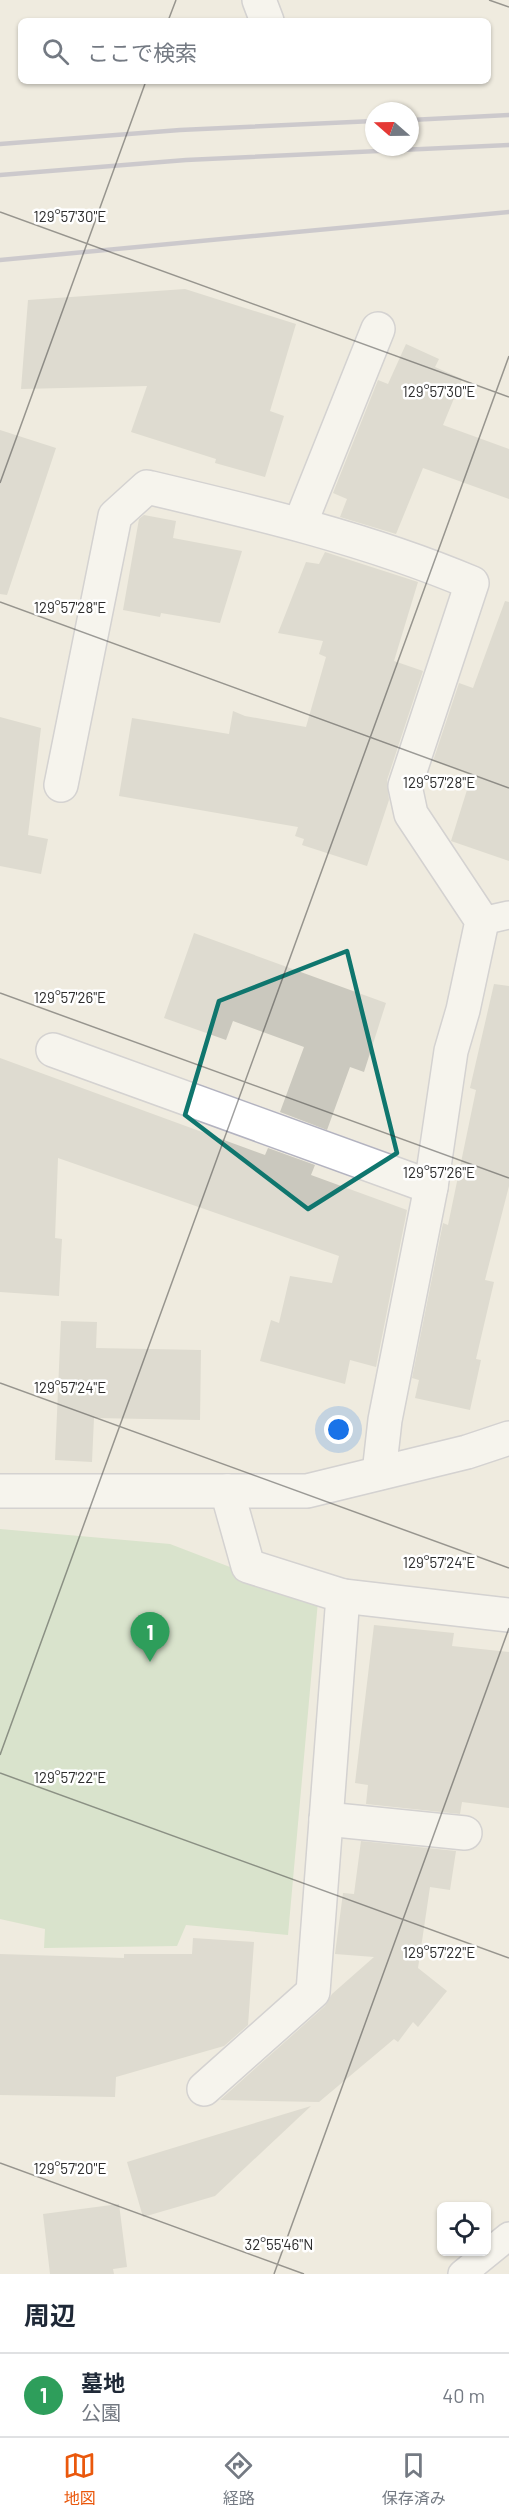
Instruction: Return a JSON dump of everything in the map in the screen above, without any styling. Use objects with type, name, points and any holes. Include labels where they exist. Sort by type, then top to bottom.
[{"type":"street","points":[[259,0],[266,18]]},
{"type":"street","points":[[300,524],[378,329]]},
{"type":"street","points":[[61,785],[115,516],[147,487],[300,524],[448,573],[471,583],[405,786],[411,814],[496,918],[463,1010],[451,1052],[432,1187],[385,1420],[379,1473]]},
{"type":"street","points":[[53,1050],[432,1187]]},
{"type":"street","points":[[0,1491],[307,1491],[467,1452],[509,1437]]},
{"type":"street","points":[[227,1491],[248,1566],[343,1596],[509,1615]]},
{"type":"street","points":[[204,2089],[314,1992],[343,1596]]},
{"type":"street","points":[[326,1819],[465,1833]]},
{"type":"lane","points":[[462,2274],[509,2236]]},
{"type":"highlighted area","points":[[347,951],[397,1153],[308,1209],[185,1115],[219,1001]]},
{"type":"green space","points":[[0,1529],[170,1544],[318,1601],[288,1935],[186,1925],[177,1946],[44,1948],[45,1929],[0,1919]]},
{"type":"building","points":[[185,289],[296,324],[270,411],[284,416],[265,477],[215,463],[216,459],[131,432],[147,386],[21,389],[28,300]]},
{"type":"building","points":[[406,344],[439,359],[435,367],[462,379],[443,425],[509,449],[509,499],[423,468],[396,534],[340,517],[347,499],[333,493],[378,380],[388,384]]},
{"type":"building","points":[[0,430],[56,448],[7,595],[0,594]]},
{"type":"building","points":[[144,515],[176,521],[173,538],[242,551],[220,623],[161,613],[160,617],[123,610],[139,519]]},
{"type":"building","points":[[325,552],[418,582],[394,661],[423,671],[387,780],[389,800],[367,866],[302,845],[304,839],[295,836],[298,827],[119,796],[132,718],[229,734],[233,711],[245,716],[306,727],[326,657],[319,654],[323,641],[278,633],[306,562],[319,564]]},
{"type":"building","points":[[505,601],[509,602],[509,861],[451,841],[472,774],[433,761],[459,683],[473,688]]},
{"type":"building","points":[[0,717],[41,728],[28,835],[48,839],[41,874],[0,866]]},
{"type":"building","points":[[194,933],[386,1003],[364,1072],[350,1067],[327,1130],[280,1112],[304,1047],[233,1021],[226,1040],[164,1018]]},
{"type":"building","points":[[494,984],[509,986],[509,1186],[485,1280],[494,1282],[476,1359],[481,1360],[470,1410],[415,1398],[419,1380],[412,1378],[443,1223],[448,1225],[476,1090],[470,1088]]},
{"type":"building","points":[[0,1058],[265,1155],[268,1148],[315,1165],[311,1175],[407,1210],[376,1367],[350,1360],[345,1384],[260,1361],[271,1320],[279,1323],[290,1276],[332,1283],[339,1256],[58,1158],[55,1238],[62,1239],[59,1296],[0,1292]]},
{"type":"building","points":[[61,1321],[97,1322],[96,1348],[201,1350],[200,1420],[94,1418],[92,1462],[55,1460]]},
{"type":"building","points":[[374,1625],[454,1633],[452,1646],[509,1652],[509,1808],[462,1802],[460,1814],[366,1804],[368,1785],[355,1783]]},
{"type":"building","points":[[361,1841],[456,1851],[450,1890],[430,1887],[418,1968],[447,1991],[418,2027],[413,2022],[398,2042],[394,2039],[319,2102],[220,2100],[325,2006],[332,1994],[374,1957],[335,1954],[343,1893],[354,1894]]},
{"type":"building","points":[[193,1938],[254,1942],[248,2025],[224,2046],[116,2077],[115,2097],[0,2095],[0,1954],[124,1958],[124,1954],[192,1954]]},
{"type":"building","points":[[311,2106],[215,2196],[143,2217],[127,2162]]},
{"type":"building","points":[[119,2204],[127,2267],[113,2269],[114,2274],[50,2274],[43,2214]]},
{"type":"railway","points":[[419,120],[509,115]]},
{"type":"railway","points":[[0,144],[180,130],[365,121]]},
{"type":"railway","points":[[0,175],[186,160],[509,145]]},
{"type":"railway","points":[[0,260],[509,212]]},
{"type":"place","name":"墓地","points":[[150,1662]]}]
